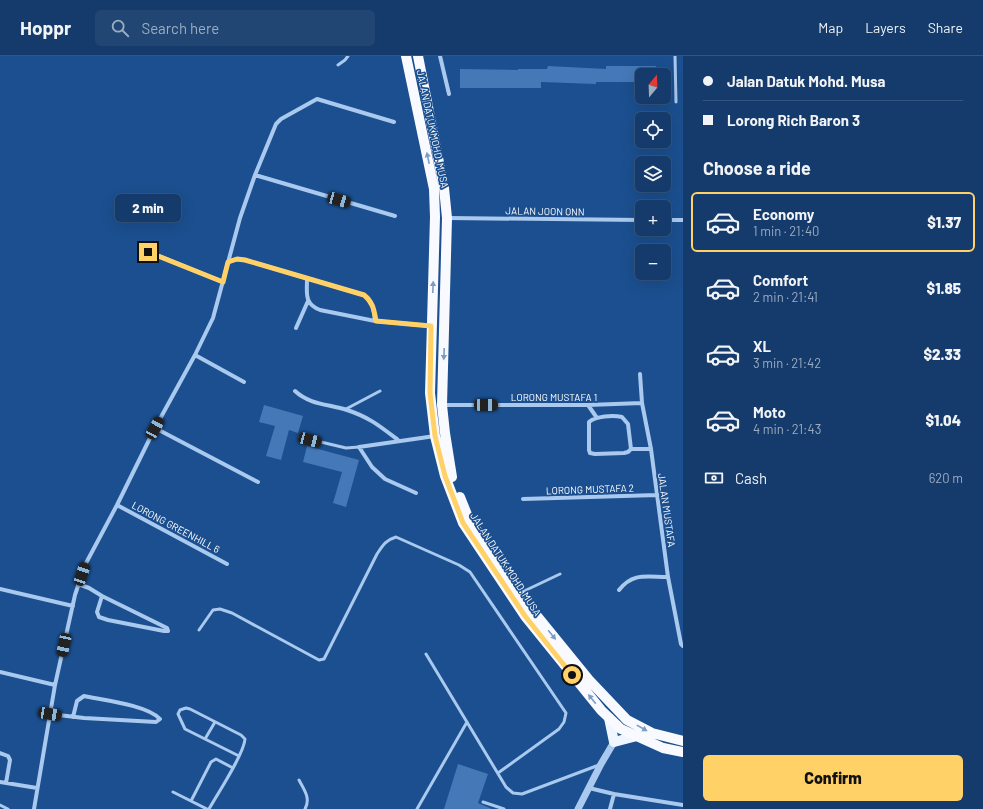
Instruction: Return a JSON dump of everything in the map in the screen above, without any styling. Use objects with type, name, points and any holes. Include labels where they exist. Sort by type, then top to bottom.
[{"type":"highway","name":"JALAN DATUK MOHD. MUSA","points":[[406,56],[434,189],[435,218],[430,393],[435,436],[445,476],[463,523],[525,616],[601,710],[621,730],[663,748],[683,752]]},
{"type":"highway","name":"JALAN DATUK MOHD. MUSA","points":[[418,56],[444,188],[447,218],[442,405],[451,475],[468,517],[519,594],[589,680],[627,720],[652,733],[683,741]]},
{"type":"highway","points":[[431,326],[437,325],[445,315]]},
{"type":"main road","points":[[609,718],[614,742],[637,736]]},
{"type":"street","points":[[440,56],[449,94]]},
{"type":"street","points":[[34,809],[50,714],[78,584],[85,565],[155,428],[196,355],[213,318],[240,218],[255,175],[276,124],[281,119],[317,99],[394,122]]},
{"type":"street","points":[[255,175],[396,216]]},
{"type":"street","name":"JALAN JOON ONN","points":[[447,218],[635,220]]},
{"type":"street","points":[[671,220],[683,220]]},
{"type":"street","points":[[148,252],[223,282]]},
{"type":"street","points":[[228,262],[237,259],[245,260],[364,295],[373,305],[376,321]]},
{"type":"street","points":[[307,279],[309,303],[313,307],[320,310],[376,321],[431,326]]},
{"type":"street","points":[[296,328],[308,300]]},
{"type":"street","points":[[196,355],[244,382]]},
{"type":"street","name":"JALAN MUSTAFA","points":[[640,374],[642,402],[651,449],[668,577],[681,644],[683,646]]},
{"type":"street","points":[[295,391],[302,398],[319,404],[346,410],[370,419],[398,440]]},
{"type":"street","name":"LORONG MUSTAFA 1","points":[[442,405],[588,405],[642,402]]},
{"type":"street","points":[[588,405],[597,418]]},
{"type":"street","points":[[631,449],[628,424],[624,418],[618,416],[597,418],[589,422],[588,450],[590,452],[595,454],[624,453],[631,449],[651,449]]},
{"type":"street","points":[[155,428],[258,482]]},
{"type":"street","points":[[416,493],[385,479],[372,467],[359,447],[398,440],[435,436]]},
{"type":"street","name":"LORONG MUSTAFA 2","points":[[523,499],[657,495]]},
{"type":"street","name":"LORONG GREENHILL 6","points":[[117,505],[227,564]]},
{"type":"street","points":[[619,590],[626,581],[635,577],[668,577]]},
{"type":"street","points":[[78,584],[89,588],[167,628],[168,630],[164,631],[99,617],[97,612],[102,596]]},
{"type":"street","points":[[0,589],[73,606]]},
{"type":"street","points":[[0,672],[56,685]]},
{"type":"street","points":[[50,714],[73,717],[156,722],[160,719],[139,708],[84,696],[77,700],[73,717]]},
{"type":"street","points":[[578,809],[614,742]]},
{"type":"street","points":[[0,753],[8,756],[10,760],[6,783]]},
{"type":"street","points":[[0,782],[37,788]]},
{"type":"street","points":[[589,788],[614,794],[683,805]]},
{"type":"street","points":[[610,809],[614,794]]},
{"type":"lane","points":[[338,65],[348,56]]},
{"type":"lane","points":[[675,56],[676,102]]},
{"type":"lane","points":[[346,410],[380,391]]},
{"type":"lane","points":[[300,438],[346,448],[359,447]]},
{"type":"lane","points":[[199,630],[213,610],[220,609],[232,613],[319,660],[324,659],[378,554],[384,544],[389,540],[396,537],[459,565],[470,572],[566,713],[564,722],[559,729],[498,773]]},
{"type":"lane","points":[[519,594],[560,574]]},
{"type":"lane","points":[[426,654],[506,787],[513,793],[522,794],[601,764]]},
{"type":"lane","points":[[173,792],[208,809],[233,768],[239,756],[244,746],[245,739],[241,735],[190,709],[186,708],[180,710],[178,714],[185,729],[239,756]]},
{"type":"lane","points":[[205,739],[215,722]]},
{"type":"lane","points":[[417,809],[467,722]]},
{"type":"lane","points":[[191,801],[211,762],[216,759],[233,768]]},
{"type":"lane","points":[[299,780],[308,797],[307,805],[304,809]]},
{"type":"lane","points":[[483,802],[504,809]]},
{"type":"lane","points":[[0,805],[8,809]]},
{"type":"building","points":[[548,66],[606,69],[606,66],[656,66],[656,68],[635,68],[635,82],[596,82],[596,84],[541,82],[541,88],[460,88],[460,69],[547,69]]},
{"type":"building","points":[[264,405],[303,416],[298,433],[289,430],[281,460],[266,456],[275,426],[259,422]]},
{"type":"building","points":[[307,446],[359,460],[346,507],[333,503],[342,472],[303,462]]},
{"type":"building","points":[[458,764],[488,774],[478,803],[492,809],[444,809]]},
{"type":"route","points":[[148,252],[223,282],[228,262],[237,259],[245,260],[364,295],[373,305],[376,321],[431,326],[430,393],[435,436],[445,476],[463,523],[525,616],[572,675]]}]
